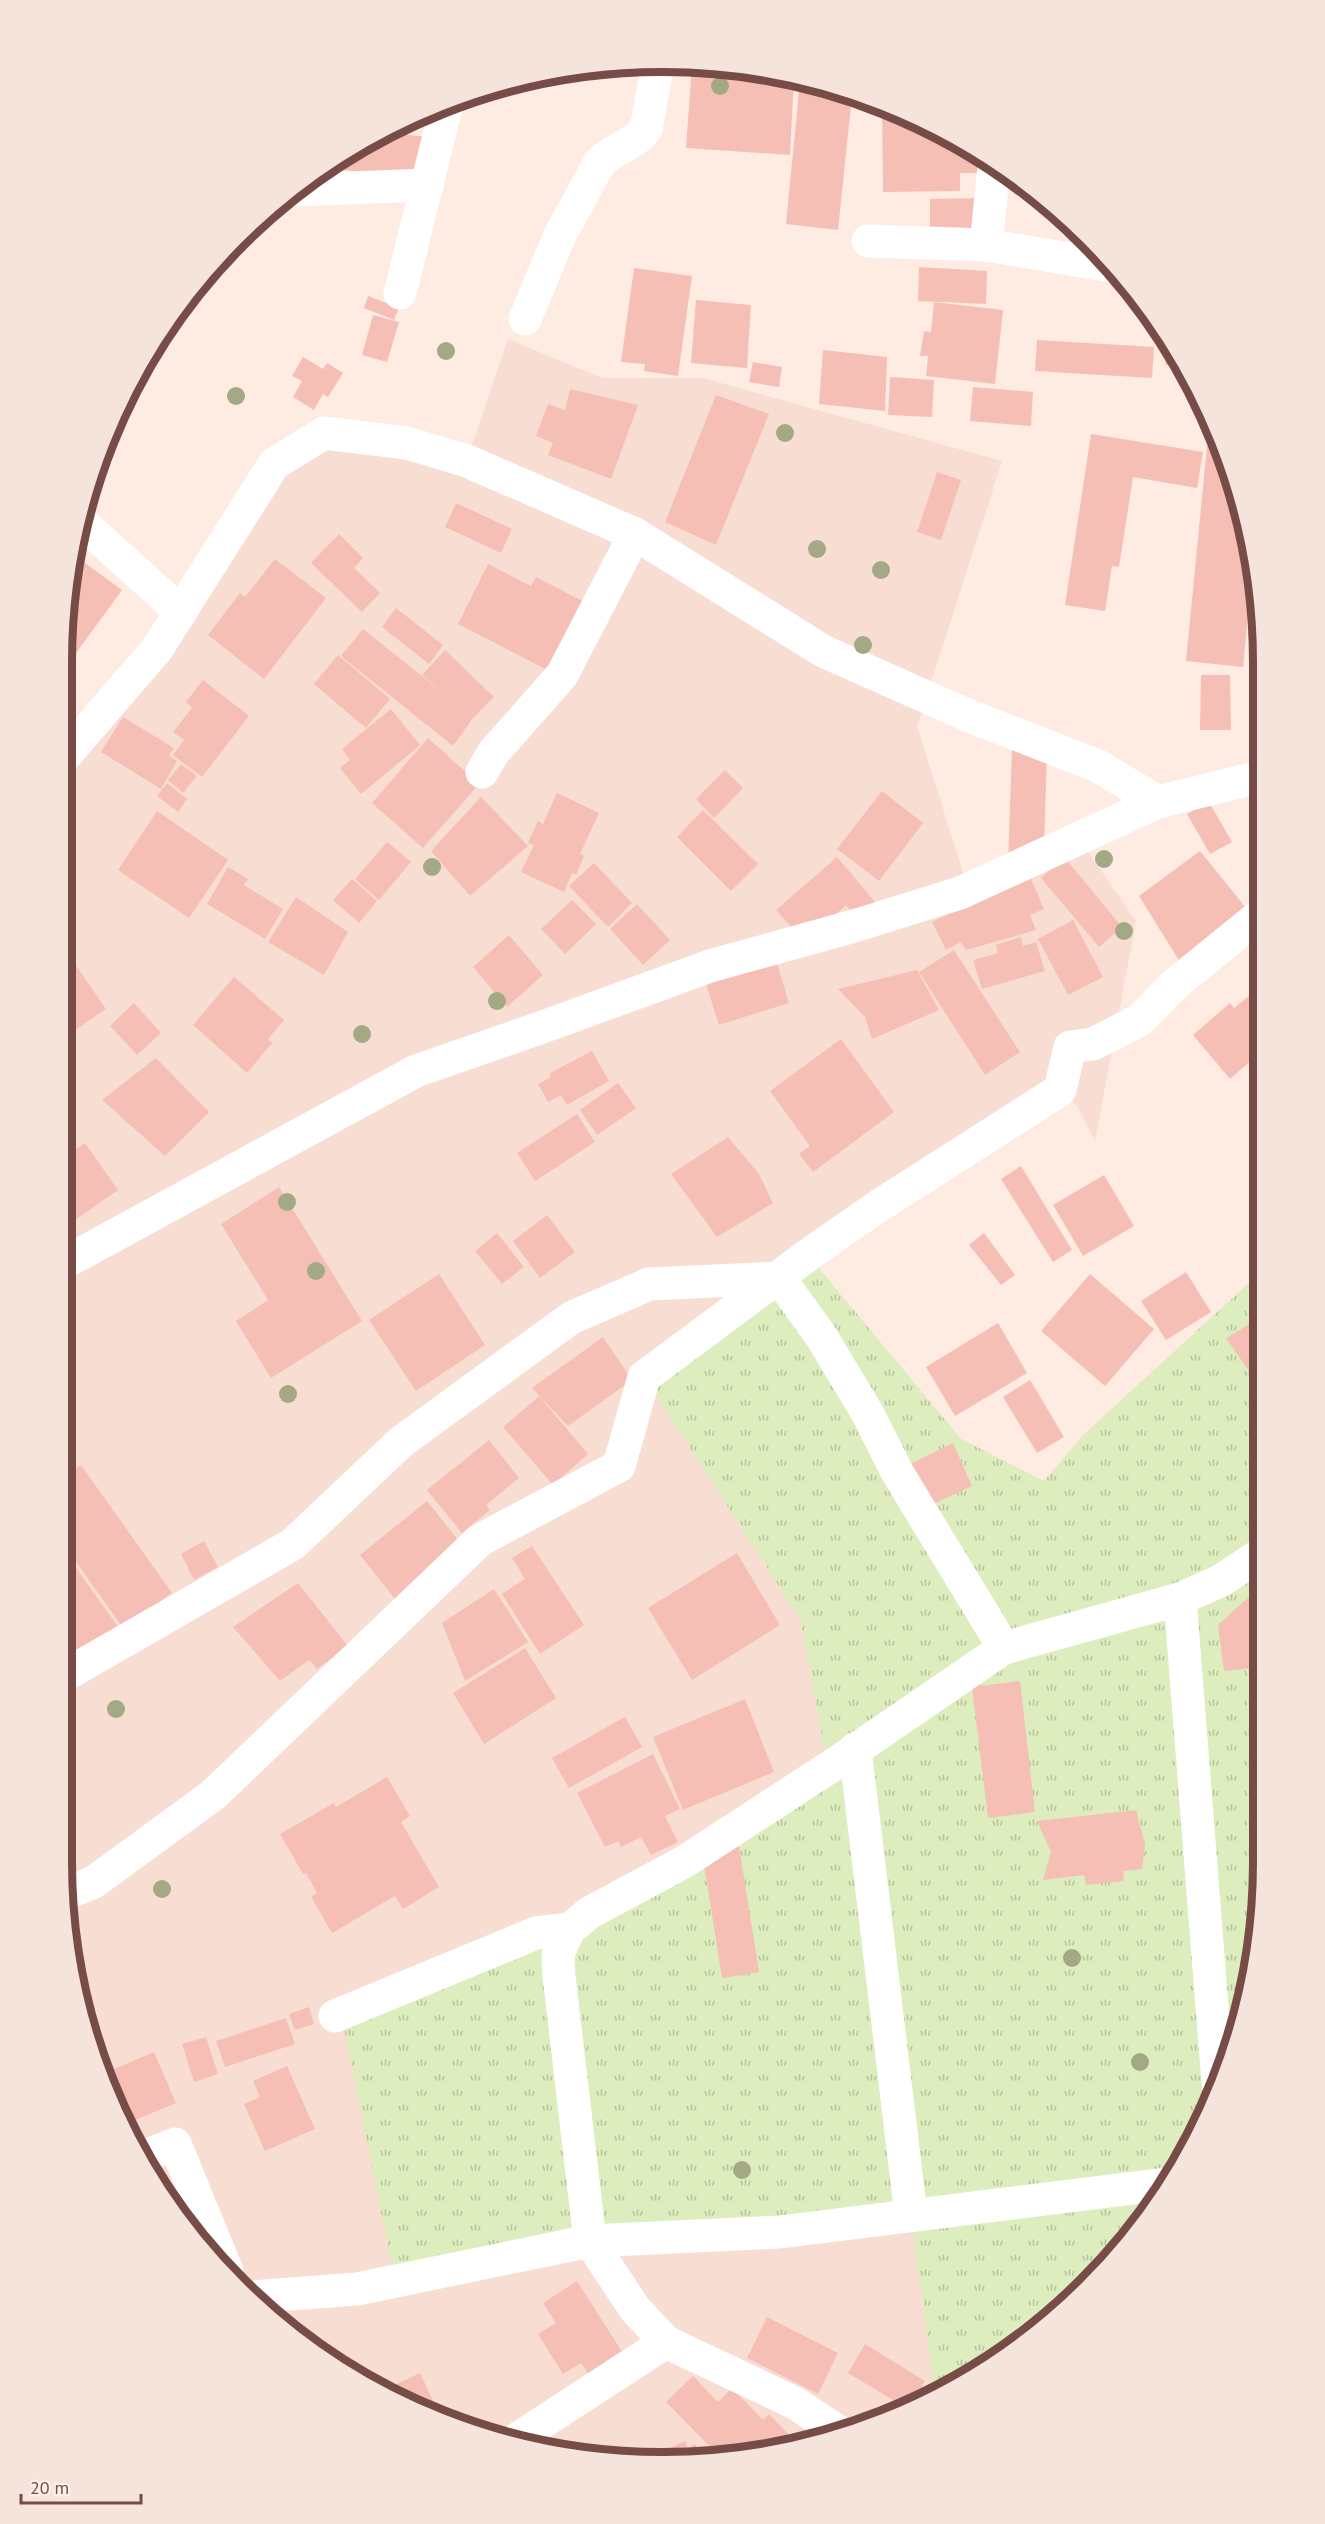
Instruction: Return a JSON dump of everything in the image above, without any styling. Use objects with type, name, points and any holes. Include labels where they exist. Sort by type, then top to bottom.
[{"type":"street","points":[[525,319],[558,237],[600,162],[608,154],[641,136],[646,129],[656,72]]},
{"type":"street","points":[[400,293],[445,114]]},
{"type":"street","points":[[987,245],[993,174]]},
{"type":"street","points":[[309,189],[427,185]]},
{"type":"street","points":[[868,241],[987,245],[1097,264]]},
{"type":"street","points":[[72,748],[157,649],[274,464],[324,433],[407,443],[467,460],[635,534],[823,651],[967,715],[1098,766],[1158,802]]},
{"type":"street","points":[[88,528],[181,612]]},
{"type":"street","points":[[482,772],[493,753],[562,675],[635,534]]},
{"type":"street","points":[[72,1259],[416,1071],[710,966],[854,926],[960,893],[1158,802],[1253,778]]},
{"type":"street","points":[[73,1891],[94,1882],[213,1795],[480,1540],[620,1466],[644,1377],[808,1255],[877,1207],[1060,1090],[1070,1047],[1093,1044],[1140,1020],[1174,985],[1253,921]]},
{"type":"street","points":[[779,1278],[821,1336],[868,1414],[897,1472],[1004,1648]]},
{"type":"street","points":[[72,1671],[292,1544],[401,1442],[571,1318],[649,1284],[779,1278]]},
{"type":"street","points":[[832,2427],[795,2403],[666,2342],[636,2309],[590,2241],[559,1976],[558,1954],[570,1929],[589,1913],[684,1862],[1004,1648],[1180,1599],[1222,1580],[1253,1559]]},
{"type":"street","points":[[1180,1599],[1217,2065]]},
{"type":"street","points":[[855,1749],[911,2215]]},
{"type":"street","points":[[335,2016],[536,1933],[570,1929]]},
{"type":"street","points":[[150,2154],[175,2144],[219,2251]]},
{"type":"street","points":[[264,2297],[357,2289],[590,2241],[780,2232],[1156,2185]]},
{"type":"street","points":[[523,2435],[666,2342]]},
{"type":"shaded area","points":[[508,339],[602,378],[703,378],[1002,461],[917,726],[965,879],[1084,846],[1136,921],[1095,1141],[1077,1106],[1060,1090],[644,1377],[800,1619],[911,2215],[932,2372],[931,2387],[888,2407],[815,2432],[740,2447],[701,2451],[624,2451],[547,2441],[510,2432],[473,2421],[401,2391],[367,2373],[303,2330],[245,2279],[219,2251],[194,2221],[151,2157],[133,2123],[103,2051],[83,1977],[77,1939],[72,1862],[72,745],[274,464],[324,433],[467,460]]},
{"type":"green space","points":[[808,1255],[961,1439],[1044,1481],[1083,1435],[1253,1279],[1252,1900],[1242,1977],[1233,2014],[1222,2051],[1192,2123],[1174,2157],[1131,2221],[1080,2279],[1022,2330],[958,2373],[931,2387],[932,2372],[911,2215],[395,2281],[340,2009],[535,1931],[826,1759],[800,1619],[644,1377]]},
{"type":"building","points":[[691,73],[740,77],[794,87],[790,155],[686,148]]},
{"type":"building","points":[[799,91],[818,93],[851,103],[838,230],[786,224]]},
{"type":"building","points":[[882,115],[924,133],[990,171],[960,173],[960,191],[883,192]]},
{"type":"building","points":[[399,134],[427,137],[423,179],[342,170],[343,166],[367,151]]},
{"type":"building","points":[[983,198],[983,232],[930,232],[930,199]]},
{"type":"building","points":[[919,267],[987,271],[986,304],[918,301]]},
{"type":"building","points":[[634,268],[692,276],[678,376],[644,371],[645,364],[621,362]]},
{"type":"building","points":[[368,296],[399,308],[394,320],[364,308]]},
{"type":"building","points":[[696,300],[751,305],[747,368],[691,363]]},
{"type":"building","points":[[934,302],[1003,310],[995,384],[926,376],[928,356],[920,356],[924,331],[931,332]]},
{"type":"building","points":[[373,315],[399,322],[387,362],[362,355]]},
{"type":"building","points":[[1037,340],[1154,347],[1152,378],[1035,371]]},
{"type":"building","points":[[823,350],[887,357],[885,411],[819,404]]},
{"type":"building","points":[[1166,354],[1173,366],[1165,365]]},
{"type":"building","points":[[303,357],[323,369],[327,363],[343,373],[328,397],[323,394],[314,410],[293,397],[302,381],[292,376]]},
{"type":"building","points":[[753,362],[782,367],[779,387],[749,382]]},
{"type":"building","points":[[890,377],[934,380],[932,417],[888,415]]},
{"type":"building","points":[[973,387],[1033,392],[1031,426],[970,421]]},
{"type":"building","points":[[570,389],[638,405],[611,479],[548,455],[553,443],[536,436],[548,404],[565,410]]},
{"type":"building","points":[[716,395],[769,414],[716,545],[665,522]]},
{"type":"building","points":[[1091,434],[1203,452],[1197,488],[1133,477],[1119,567],[1112,566],[1105,611],[1065,605]]},
{"type":"building","points":[[1207,446],[1212,447],[1222,473],[1242,547],[1250,600],[1243,667],[1186,661]]},
{"type":"building","points":[[937,472],[961,480],[941,540],[917,532]]},
{"type":"building","points":[[456,503],[512,529],[501,553],[445,527]]},
{"type":"building","points":[[339,534],[363,558],[354,568],[380,593],[362,612],[311,563]]},
{"type":"building","points":[[275,559],[326,598],[264,679],[208,635],[240,593],[245,597]]},
{"type":"building","points":[[81,560],[122,590],[72,659],[73,624]]},
{"type":"building","points":[[488,564],[531,586],[536,577],[592,606],[557,675],[458,624]]},
{"type":"building","points":[[396,608],[443,645],[429,664],[382,627]]},
{"type":"building","points":[[363,629],[447,696],[422,675],[445,650],[494,697],[473,718],[453,746],[341,656]]},
{"type":"building","points":[[338,655],[390,699],[366,728],[314,684]]},
{"type":"building","points":[[1201,675],[1230,675],[1231,730],[1200,730]]},
{"type":"building","points":[[203,680],[249,716],[202,777],[173,755],[184,740],[173,732],[192,708],[186,702]]},
{"type":"building","points":[[391,709],[420,745],[361,794],[340,768],[350,760],[342,749]]},
{"type":"building","points":[[123,717],[174,748],[169,756],[177,761],[161,789],[101,752]]},
{"type":"building","points":[[428,738],[479,784],[423,848],[372,803]]},
{"type":"building","points":[[1012,748],[1047,749],[1044,851],[1008,865]]},
{"type":"building","points":[[181,764],[197,776],[183,793],[168,780]]},
{"type":"building","points":[[725,770],[743,788],[714,818],[696,799]]},
{"type":"building","points":[[167,783],[187,799],[178,812],[157,796]]},
{"type":"building","points":[[882,791],[923,823],[879,881],[837,849]]},
{"type":"building","points":[[557,793],[599,813],[580,854],[584,856],[576,875],[572,873],[564,892],[521,872],[534,845],[528,843],[538,821],[543,824]]},
{"type":"building","points":[[481,797],[528,846],[470,896],[431,851]]},
{"type":"building","points":[[1209,802],[1232,842],[1210,854],[1187,814]]},
{"type":"building","points":[[703,810],[758,864],[731,891],[677,837]]},
{"type":"building","points":[[157,811],[228,860],[189,918],[118,870]]},
{"type":"building","points":[[387,842],[411,862],[379,900],[355,879]]},
{"type":"building","points":[[1200,851],[1246,908],[1180,962],[1139,896]]},
{"type":"building","points":[[837,857],[876,903],[858,919],[846,905],[827,922],[823,917],[800,937],[776,910]]},
{"type":"building","points":[[1064,857],[1122,927],[1099,947],[1041,878]]},
{"type":"building","points":[[594,863],[632,903],[608,927],[569,886]]},
{"type":"building","points":[[228,867],[248,879],[244,885],[283,909],[265,939],[207,904]]},
{"type":"building","points":[[1029,874],[1044,909],[1030,915],[1036,930],[966,950],[961,942],[946,950],[932,922]]},
{"type":"building","points":[[352,879],[377,901],[359,923],[333,900]]},
{"type":"building","points":[[296,897],[348,932],[324,975],[268,942]]},
{"type":"building","points":[[572,900],[596,924],[565,954],[541,929]]},
{"type":"building","points":[[637,904],[670,940],[643,965],[610,929]]},
{"type":"building","points":[[1073,920],[1103,977],[1068,995],[1038,939]]},
{"type":"building","points":[[509,935],[543,975],[507,1007],[473,967]]},
{"type":"building","points":[[1021,937],[1023,946],[1036,942],[1045,971],[982,989],[973,960],[998,953],[996,945]]},
{"type":"building","points":[[954,950],[1020,1052],[985,1075],[919,972]]},
{"type":"building","points":[[72,960],[106,1009],[72,1032]]},
{"type":"building","points":[[776,960],[789,1003],[719,1025],[705,981]]},
{"type":"building","points":[[917,970],[939,1010],[872,1039],[865,1017],[838,989]]},
{"type":"building","points":[[234,977],[284,1020],[268,1039],[272,1043],[247,1073],[193,1025]]},
{"type":"building","points":[[1253,993],[1253,1059],[1230,1079],[1193,1035],[1230,1003],[1234,1008]]},
{"type":"building","points":[[134,1003],[161,1033],[137,1055],[110,1026]]},
{"type":"building","points":[[841,1039],[894,1112],[813,1172],[799,1154],[810,1146],[770,1091]]},
{"type":"building","points":[[592,1051],[609,1081],[567,1105],[561,1095],[548,1102],[538,1084],[551,1077],[550,1073]]},
{"type":"building","points":[[156,1058],[209,1112],[165,1156],[102,1100]]},
{"type":"building","points":[[618,1083],[636,1108],[597,1135],[580,1110]]},
{"type":"building","points":[[577,1114],[595,1142],[535,1181],[517,1153]]},
{"type":"building","points":[[728,1137],[759,1174],[773,1203],[717,1237],[671,1174]]},
{"type":"building","points":[[85,1143],[118,1190],[72,1222],[72,1152]]},
{"type":"building","points":[[1021,1166],[1072,1250],[1053,1262],[1001,1179]]},
{"type":"building","points":[[1104,1175],[1134,1226],[1083,1256],[1053,1205]]},
{"type":"building","points":[[279,1187],[362,1321],[271,1378],[236,1321],[268,1300],[221,1224]]},
{"type":"building","points":[[547,1215],[575,1252],[540,1278],[513,1241]]},
{"type":"building","points":[[497,1233],[524,1267],[502,1284],[475,1251]]},
{"type":"building","points":[[984,1233],[1015,1275],[1001,1285],[969,1245]]},
{"type":"building","points":[[1186,1272],[1211,1312],[1166,1340],[1141,1301]]},
{"type":"building","points":[[439,1274],[485,1345],[416,1391],[369,1320]]},
{"type":"building","points":[[1090,1274],[1154,1329],[1105,1386],[1041,1331]]},
{"type":"building","points":[[1253,1322],[1253,1377],[1226,1338]]},
{"type":"building","points":[[998,1323],[1027,1373],[955,1416],[926,1367]]},
{"type":"building","points":[[603,1337],[632,1380],[568,1426],[532,1388]]},
{"type":"building","points":[[1030,1380],[1064,1437],[1037,1453],[1003,1397]]},
{"type":"building","points":[[539,1396],[588,1454],[553,1485],[503,1427]]},
{"type":"building","points":[[489,1440],[519,1478],[486,1505],[490,1510],[462,1533],[427,1490]]},
{"type":"building","points":[[953,1443],[972,1486],[929,1506],[910,1464]]},
{"type":"building","points":[[81,1465],[172,1593],[123,1628],[72,1556],[72,1471]]},
{"type":"building","points":[[427,1501],[462,1545],[395,1599],[360,1555]]},
{"type":"building","points":[[204,1541],[218,1567],[194,1580],[181,1554]]},
{"type":"building","points":[[532,1546],[584,1625],[540,1654],[502,1594],[525,1579],[512,1558]]},
{"type":"building","points":[[737,1553],[780,1625],[692,1680],[648,1608]]},
{"type":"building","points":[[72,1562],[119,1628],[72,1663]]},
{"type":"building","points":[[298,1583],[348,1646],[317,1669],[309,1660],[280,1681],[233,1627]]},
{"type":"building","points":[[494,1589],[528,1642],[465,1681],[442,1623]]},
{"type":"building","points":[[1253,1595],[1253,1668],[1224,1671],[1218,1625]]},
{"type":"building","points":[[525,1648],[556,1698],[484,1744],[453,1693]]},
{"type":"building","points":[[1020,1681],[1035,1812],[988,1818],[972,1687]]},
{"type":"building","points":[[745,1699],[774,1772],[683,1810],[653,1737]]},
{"type":"building","points":[[625,1717],[642,1747],[569,1788],[552,1758]]},
{"type":"building","points":[[653,1754],[680,1809],[665,1816],[678,1842],[651,1855],[641,1837],[621,1847],[618,1841],[605,1847],[577,1793]]},
{"type":"building","points":[[387,1777],[410,1816],[401,1822],[439,1887],[403,1909],[395,1896],[332,1933],[311,1897],[317,1893],[280,1834],[334,1803],[336,1807]]},
{"type":"building","points":[[1136,1810],[1145,1844],[1142,1869],[1123,1871],[1124,1881],[1086,1885],[1084,1875],[1043,1880],[1051,1852],[1037,1821]]},
{"type":"building","points":[[739,1846],[759,1972],[722,1978],[702,1852]]},
{"type":"building","points":[[309,2007],[314,2024],[295,2030],[289,2014]]},
{"type":"building","points":[[286,2018],[295,2044],[225,2067],[216,2041]]},
{"type":"building","points":[[206,2037],[218,2074],[194,2082],[182,2044]]},
{"type":"building","points":[[154,2052],[176,2103],[132,2121],[111,2070]]},
{"type":"building","points":[[287,2066],[315,2129],[265,2151],[244,2104],[260,2097],[253,2081]]},
{"type":"building","points":[[577,2281],[628,2361],[594,2383],[581,2363],[563,2374],[538,2334],[556,2323],[543,2303]]},
{"type":"building","points":[[767,2317],[838,2353],[818,2394],[747,2358]]},
{"type":"building","points":[[865,2344],[925,2381],[917,2394],[898,2403],[848,2373]]},
{"type":"building","points":[[420,2373],[436,2406],[401,2391],[392,2386]]},
{"type":"building","points":[[693,2376],[718,2402],[732,2388],[763,2420],[769,2414],[792,2438],[713,2450],[666,2402]]},
{"type":"building","points":[[685,2441],[688,2448],[695,2444],[699,2451],[662,2452]]}]
